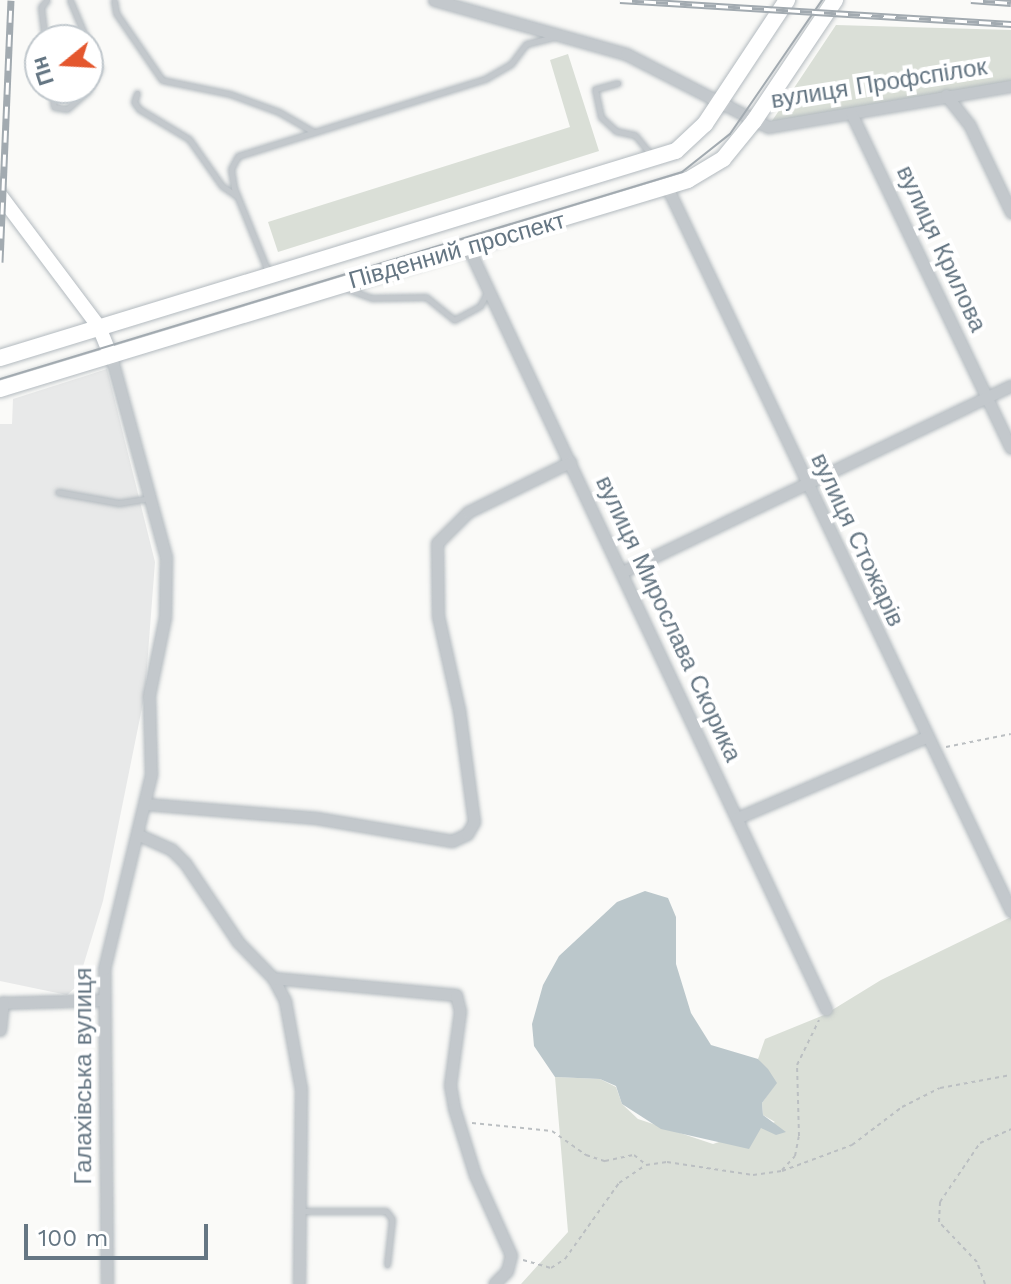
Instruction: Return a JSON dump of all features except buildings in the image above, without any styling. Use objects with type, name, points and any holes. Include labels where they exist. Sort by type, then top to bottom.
[{"type":"main road","name":"Південний проспект","points":[[0,358],[654,159],[690,140],[722,101],[787,0]]},
{"type":"main road","name":"Південний проспект","points":[[0,389],[667,187],[723,159],[754,121],[835,0]]},
{"type":"main road","points":[[0,195],[99,327],[111,356]]},
{"type":"street","points":[[434,0],[626,54],[722,101],[754,121]]},
{"type":"street","name":"вулиця Профспілок","points":[[754,121],[768,127],[1011,86]]},
{"type":"street","points":[[946,95],[969,124],[1011,212]]},
{"type":"street","name":"вулиця Крилова","points":[[851,113],[1011,448]]},
{"type":"street","name":"вулиця Стожарів","points":[[667,187],[805,484],[1011,911]]},
{"type":"street","name":"вулиця Мирослава Скорика","points":[[469,249],[826,1009]]},
{"type":"street","name":"Галахівська вулиця","points":[[107,1284],[102,1000],[118,897],[139,835],[151,774],[149,695],[165,617],[166,557],[111,356]]},
{"type":"street","points":[[622,572],[1011,386]]},
{"type":"street","points":[[145,804],[316,818],[452,841],[467,834],[474,822],[459,710],[438,616],[437,543],[468,512],[570,462]]},
{"type":"street","points":[[737,818],[926,737]]},
{"type":"street","points":[[139,835],[171,849],[185,863],[238,942],[273,978],[291,1024],[301,1089],[299,1284]]},
{"type":"street","points":[[273,978],[456,995],[460,1011],[450,1085],[457,1122],[511,1255],[507,1271],[494,1284]]},
{"type":"street","points":[[0,1030],[2,1003],[102,1000]]},
{"type":"lane","points":[[43,24],[41,7],[47,0]]},
{"type":"lane","points":[[70,0],[80,24]]},
{"type":"lane","points":[[114,0],[116,13],[162,80],[230,94],[279,112],[314,133]]},
{"type":"lane","points":[[270,276],[238,196],[231,169],[238,156],[485,79],[511,64],[526,44],[559,35]]},
{"type":"lane","points":[[618,83],[595,89],[601,117],[616,131],[635,135],[654,159]]},
{"type":"lane","points":[[137,93],[134,102],[139,109],[189,139],[222,186],[238,196]]},
{"type":"lane","points":[[54,104],[54,107],[67,109],[73,104]]},
{"type":"lane","points":[[339,285],[372,298],[426,297],[454,320],[480,306],[488,290]]},
{"type":"lane","points":[[58,492],[119,503],[151,497]]},
{"type":"lane","points":[[302,1211],[386,1211],[392,1219],[387,1265]]},
{"type":"path","points":[[934,752],[1011,734]]},
{"type":"path","points":[[782,1171],[795,1156],[799,1136],[794,1096],[797,1065],[810,1031],[826,1009]]},
{"type":"path","points":[[511,1255],[538,1269],[551,1268],[565,1259],[619,1183],[646,1165],[667,1162],[753,1175],[782,1171],[852,1145],[902,1107],[940,1088],[1011,1075]]},
{"type":"path","points":[[457,1122],[552,1131],[586,1155],[605,1161],[634,1155],[646,1165]]},
{"type":"path","points":[[985,1284],[977,1262],[939,1222],[940,1202],[980,1143],[1011,1129]]},
{"type":"shaded area","points":[[836,25],[1011,30],[1011,86],[768,127]]},
{"type":"shaded area","points":[[568,54],[599,151],[278,252],[268,222],[570,127],[550,60]]},
{"type":"shaded area","points":[[107,369],[155,562],[145,693],[103,901],[77,986],[67,995],[0,981],[0,424],[12,424],[13,399]]},
{"type":"shaded area","points":[[645,891],[668,898],[676,917],[676,964],[691,1013],[711,1045],[758,1059],[768,1069],[777,1083],[762,1103],[763,1115],[786,1132],[776,1135],[761,1128],[749,1149],[661,1129],[622,1104],[616,1086],[600,1079],[555,1077],[534,1046],[532,1024],[543,985],[559,956],[617,902]]},
{"type":"shaded area","points":[[1011,917],[1011,1284],[521,1284],[568,1232],[555,1077],[600,1079],[616,1087],[622,1104],[638,1119],[713,1144],[761,1128],[775,1122],[763,1115],[762,1103],[776,1083],[758,1059],[765,1039],[824,1015],[881,980]]},
{"type":"tram line","points":[[0,379],[682,172],[730,134],[822,0]]},
{"type":"railway","points":[[0,262],[11,0]]},
{"type":"railway","points":[[620,0],[1011,24]]},
{"type":"railway","points":[[971,0],[1011,3]]}]
